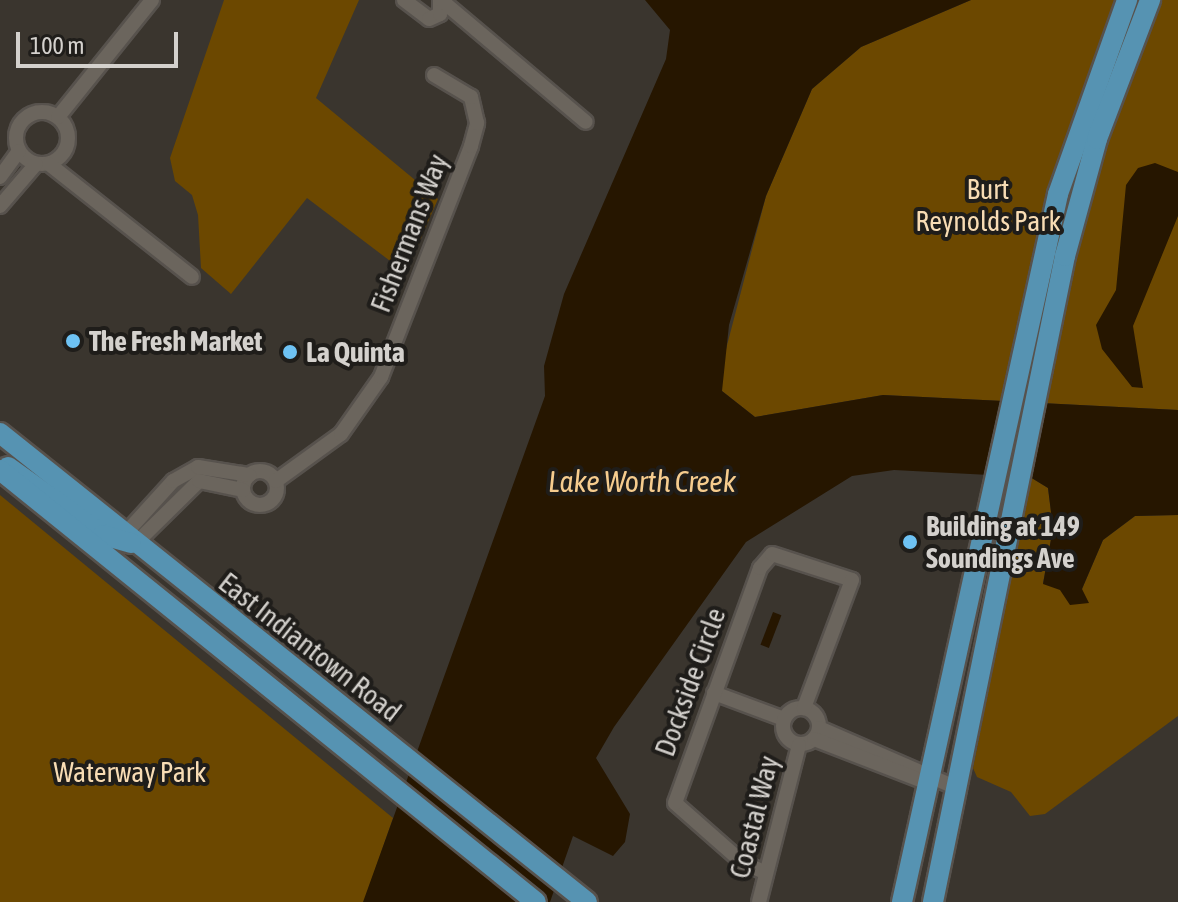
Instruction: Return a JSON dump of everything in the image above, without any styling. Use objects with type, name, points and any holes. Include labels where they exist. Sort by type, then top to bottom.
[{"type":"main road","points":[[933,902],[1005,486],[1017,377],[1058,194],[1127,0]]},
{"type":"main road","points":[[902,902],[930,776],[1005,486],[1039,377],[1097,139],[1150,0]]},
{"type":"main road","name":"East Indiantown Road","points":[[0,433],[587,902]]},
{"type":"main road","points":[[0,467],[36,480],[103,535],[130,539]]},
{"type":"main road","name":"East Indiantown Road","points":[[0,467],[188,624],[536,902]]},
{"type":"street","points":[[58,117],[152,0]]},
{"type":"street","points":[[404,0],[437,17],[440,0],[586,122]]},
{"type":"street","name":"Fishermans Way","points":[[130,539],[199,481],[243,490],[253,504],[265,505],[277,493],[276,481],[341,434],[381,377],[466,160],[475,108],[459,84],[434,75]]},
{"type":"street","points":[[0,177],[19,151],[24,119],[40,112],[58,117]]},
{"type":"street","points":[[0,206],[68,140],[58,117]]},
{"type":"street","points":[[19,151],[43,164],[192,277]]},
{"type":"street","points":[[130,539],[173,481],[198,467],[249,475],[265,471],[276,481]]},
{"type":"street","points":[[243,490],[249,475]]},
{"type":"street","name":"Dockside Circle","points":[[766,873],[675,803],[767,557],[783,554],[852,580],[804,708]]},
{"type":"street","points":[[714,693],[784,719],[804,708],[817,734],[955,787]]},
{"type":"street","points":[[784,719],[786,738],[799,745],[817,734]]},
{"type":"street","name":"Coastal Way","points":[[759,902],[799,745]]},
{"type":"green space","points":[[224,0],[359,0],[316,98],[438,199],[406,273],[307,198],[231,294],[201,268],[198,215],[192,195],[175,181],[170,158]]},
{"type":"green space","name":"Burt Reynolds Park","points":[[971,0],[1178,0],[1178,410],[883,395],[755,417],[722,391],[719,376],[766,196],[812,89],[861,47]]},
{"type":"green space","points":[[1030,477],[1048,488],[1053,528],[1043,583],[1082,589],[1103,540],[1135,516],[1178,515],[1178,716],[1045,814],[1030,816],[1011,792],[977,777],[973,768]]},
{"type":"green space","name":"Waterway Park","points":[[0,495],[393,818],[364,902],[0,902]]},
{"type":"water","name":"Lake Worth Creek","points":[[645,0],[971,0],[861,47],[812,89],[766,196],[729,325],[722,391],[755,417],[883,395],[1178,410],[1178,515],[1135,516],[1103,540],[1082,589],[1089,603],[1070,605],[1060,590],[1043,584],[1053,528],[1048,488],[1030,477],[894,470],[852,476],[746,542],[614,727],[596,758],[630,814],[625,842],[613,856],[573,836],[550,902],[363,902],[545,396],[544,366],[564,294],[666,59],[670,30]]},
{"type":"water","points":[[1155,163],[1178,172],[1178,216],[1133,326],[1143,388],[1132,387],[1102,349],[1096,325],[1116,290],[1126,185],[1138,168]]},
{"type":"water","points":[[773,612],[781,615],[769,648],[760,645]]},
{"type":"place","name":"The Fresh Market","points":[[73,341]]},
{"type":"place","name":"La Quinta","points":[[290,352]]},
{"type":"place","name":"Building at 149 Soundings Ave","points":[[910,542]]}]
